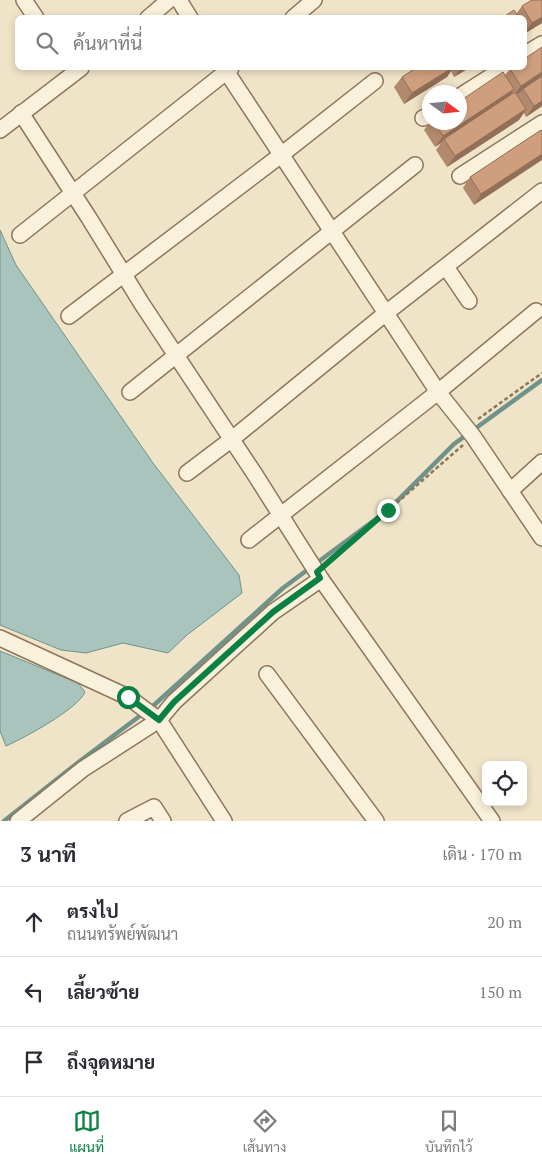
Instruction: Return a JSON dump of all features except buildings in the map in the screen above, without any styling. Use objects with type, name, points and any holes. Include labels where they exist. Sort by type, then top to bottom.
[{"type":"street","points":[[24,0],[34,15]]},
{"type":"street","points":[[152,15],[169,0]]},
{"type":"street","points":[[179,0],[188,15]]},
{"type":"street","points":[[296,15],[314,0]]},
{"type":"street","points":[[527,53],[542,44]]},
{"type":"street","points":[[0,130],[74,70]]},
{"type":"street","points":[[20,235],[226,70]]},
{"type":"street","points":[[228,70],[281,155],[438,392],[470,431],[542,538]]},
{"type":"street","points":[[467,92],[501,70]]},
{"type":"street","points":[[69,316],[375,81]]},
{"type":"street","points":[[21,114],[316,570],[492,821]]},
{"type":"street","points":[[460,176],[542,122]]},
{"type":"street","points":[[130,392],[415,165]]},
{"type":"street","points":[[187,473],[232,439],[386,313],[542,191]]},
{"type":"street","points":[[446,267],[469,301]]},
{"type":"street","points":[[249,540],[438,392],[536,311]]},
{"type":"street","points":[[510,491],[542,462]]},
{"type":"street","points":[[18,821],[83,769],[159,720],[174,702],[316,570]]},
{"type":"street","points":[[0,638],[128,697],[159,720],[224,821]]},
{"type":"street","points":[[267,674],[376,821]]},
{"type":"street","points":[[127,821],[154,807],[163,821]]},
{"type":"path","points":[[316,570],[470,431],[542,373]]},
{"type":"water","points":[[0,230],[16,265],[153,463],[239,575],[242,593],[187,635],[168,653],[123,643],[86,653],[61,650],[0,625]]},
{"type":"water","points":[[0,651],[78,683],[85,692],[80,699],[62,714],[6,746],[0,731]]},
{"type":"waterway","points":[[4,821],[153,706],[283,588],[388,510],[454,444],[542,380]]},
{"type":"route","points":[[128,697],[159,720],[174,702],[273,612],[320,578],[317,572],[388,510]]}]
